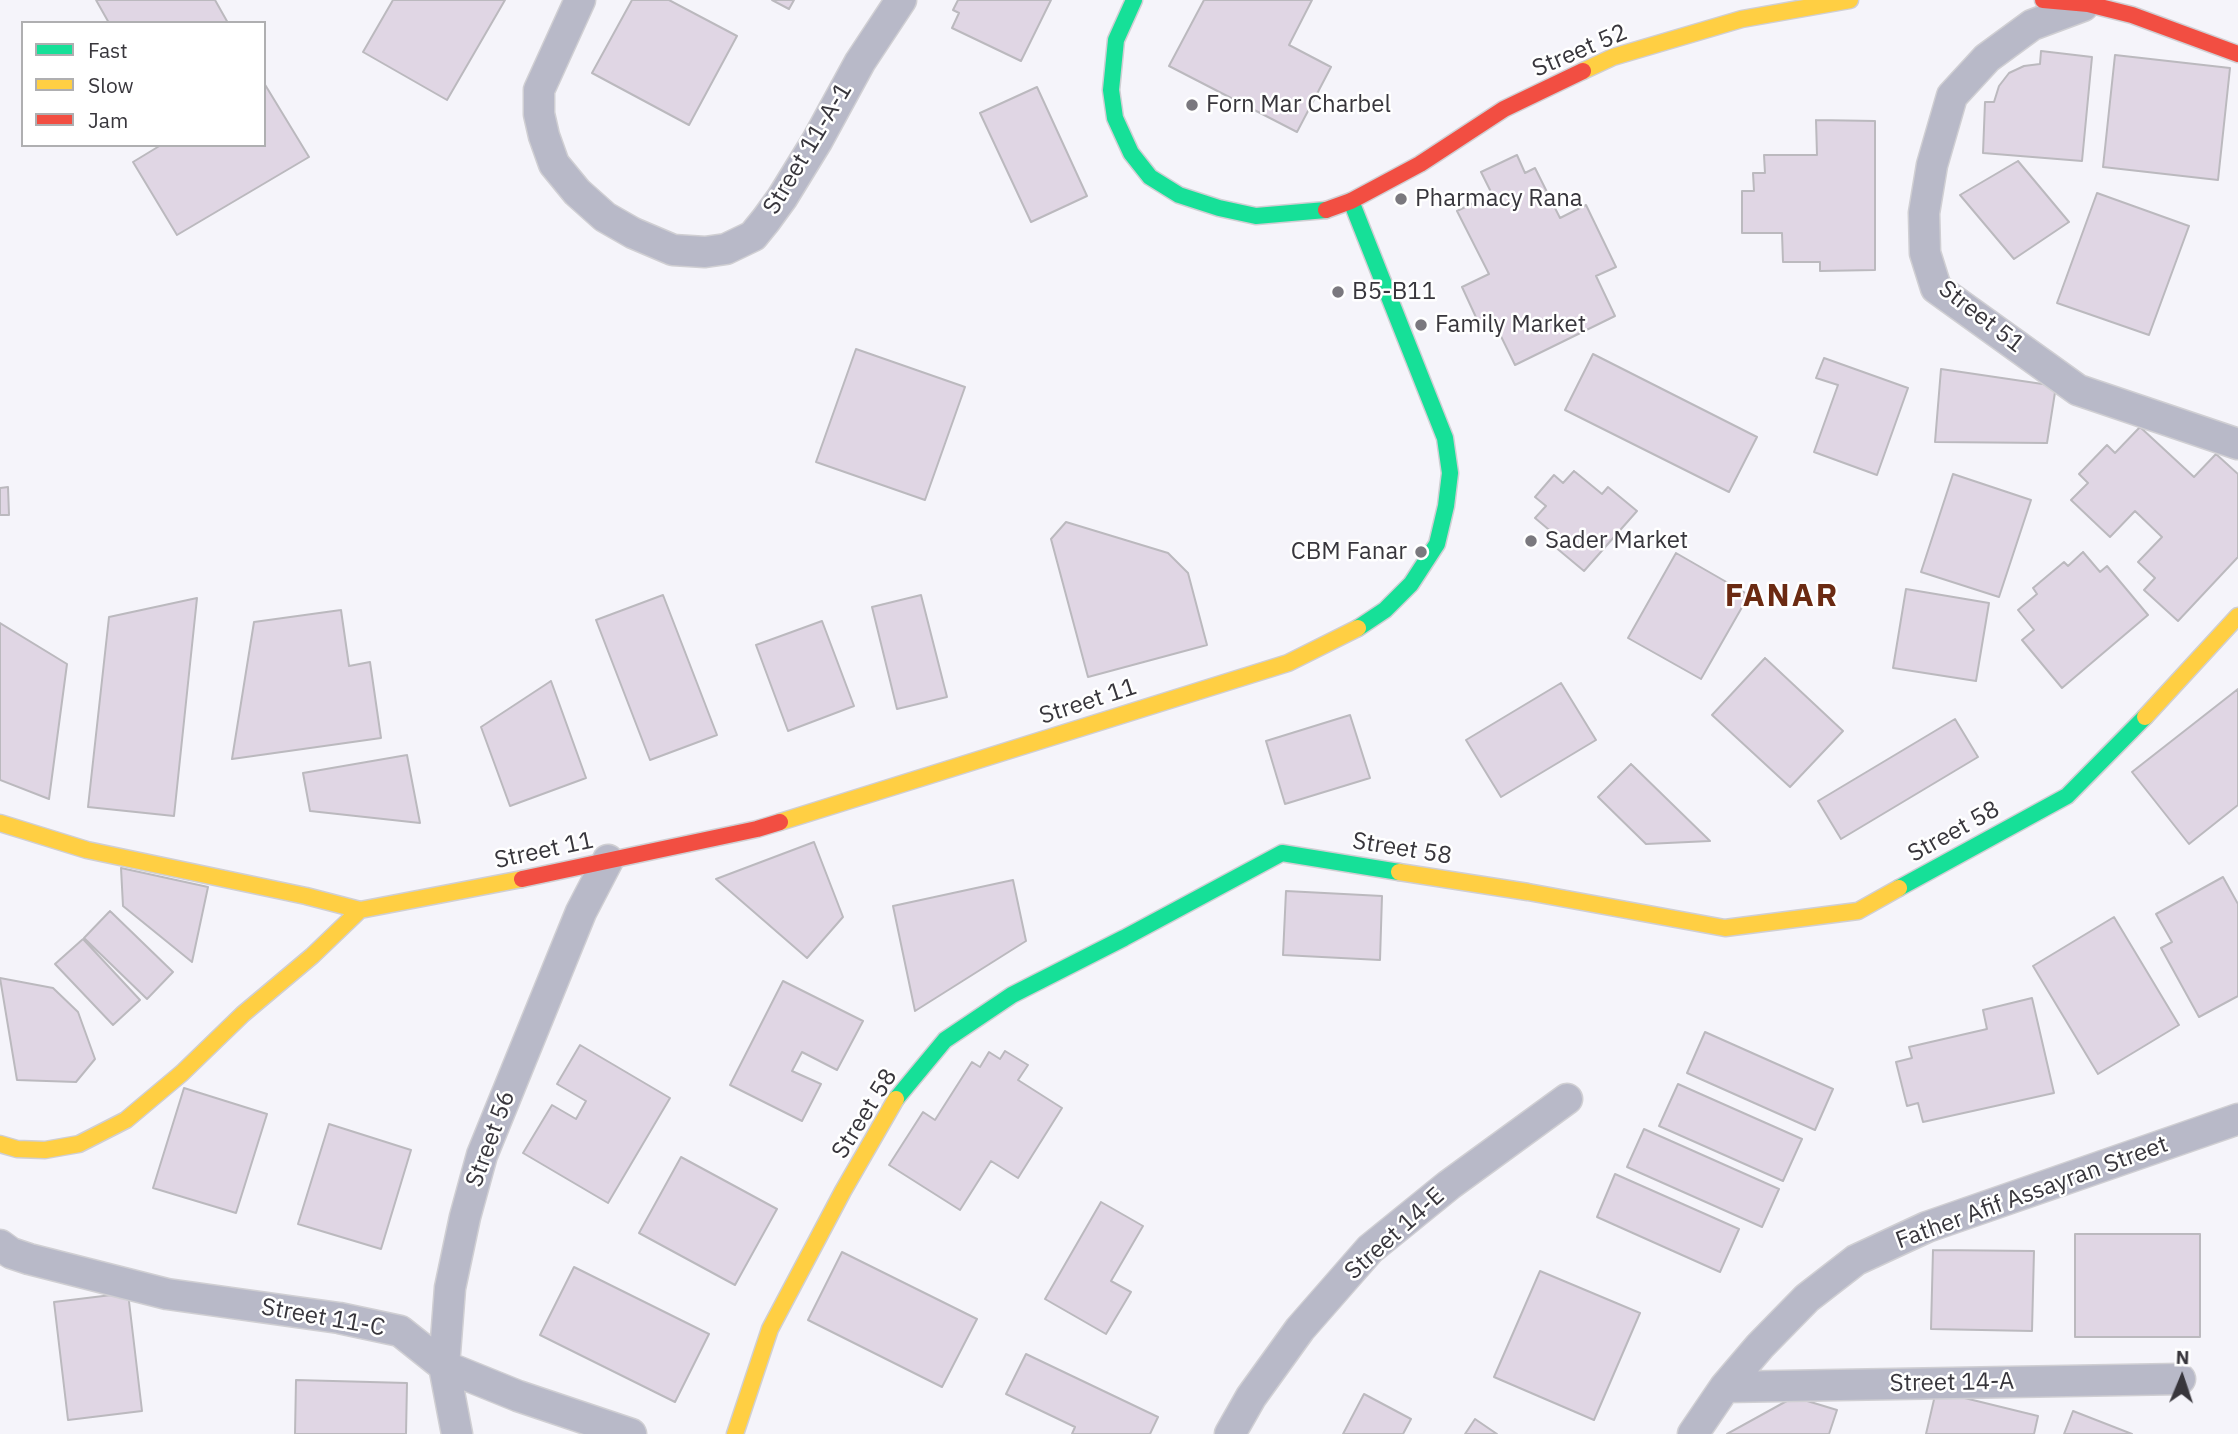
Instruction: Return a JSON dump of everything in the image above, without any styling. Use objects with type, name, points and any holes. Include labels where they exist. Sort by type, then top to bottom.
[{"type":"street","name":"Street 11-A-1","points":[[580,0],[539,90],[539,114],[554,164],[587,201],[606,217],[633,233],[673,250],[705,252],[726,249],[753,236],[766,220],[817,141],[860,62],[901,0]]},
{"type":"street","name":"Street 52","points":[[1133,0],[1116,40],[1111,90],[1115,118],[1131,153],[1150,177],[1179,195],[1256,216],[1309,213],[1351,201],[1420,164],[1504,109],[1613,57],[1742,19],[1850,0]]},
{"type":"street","points":[[2043,0],[2088,4],[2132,15],[2238,54]]},
{"type":"street","name":"Street 51","points":[[2088,4],[2032,25],[1987,58],[1952,96],[1932,165],[1924,213],[1925,253],[1936,288],[2078,390],[2238,444]]},
{"type":"street","name":"Street 11","points":[[360,910],[454,893],[757,829],[1288,663],[1357,629],[1385,610],[1410,584],[1437,544],[1450,473],[1445,438],[1351,201]]},
{"type":"street","name":"Street 58","points":[[735,1434],[770,1329],[843,1191],[897,1097],[945,1040],[1012,995],[1282,853],[1528,892],[1725,928],[1858,911],[2067,796],[2140,723],[2238,616]]},
{"type":"street","points":[[0,823],[87,850],[360,910]]},
{"type":"street","name":"Street 56","points":[[457,1434],[444,1366],[450,1288],[465,1217],[482,1155],[581,912],[608,860]]},
{"type":"street","points":[[0,1144],[17,1149],[45,1150],[79,1144],[126,1120],[182,1073],[243,1014],[312,956],[360,910]]},
{"type":"street","name":"Street 14-E","points":[[1230,1434],[1251,1397],[1300,1329],[1370,1249],[1449,1185],[1567,1099]]},
{"type":"street","name":"Father Afif Assayran Street","points":[[1693,1434],[1725,1387],[1760,1346],[1807,1298],[1856,1261],[1927,1227],[2238,1119]]},
{"type":"street","name":"Street 11-C","points":[[0,1245],[11,1253],[29,1259],[167,1294],[339,1318],[400,1331],[444,1366],[519,1396],[631,1434]]},
{"type":"street","name":"Street 14-A","points":[[1725,1387],[2180,1379]]},
{"type":"building","points":[[96,0],[215,0],[227,21],[108,21]]},
{"type":"building","points":[[393,0],[505,0],[447,100],[363,52]]},
{"type":"building","points":[[632,0],[669,0],[737,36],[689,125],[592,73]]},
{"type":"building","points":[[772,0],[794,0],[789,9]]},
{"type":"building","points":[[958,0],[1051,0],[1021,61],[952,28],[959,13],[953,10]]},
{"type":"building","points":[[1204,0],[1312,0],[1289,45],[1331,67],[1297,132],[1169,66]]},
{"type":"building","points":[[2041,51],[2092,57],[2082,161],[1983,153],[1985,102],[1994,102],[1999,86],[2009,73],[2024,66],[2040,64]]},
{"type":"building","points":[[2115,55],[2230,68],[2218,180],[2103,167]]},
{"type":"building","points":[[266,86],[309,157],[177,235],[133,162],[158,147],[266,147]]},
{"type":"building","points":[[1037,87],[1087,196],[1031,222],[980,113]]},
{"type":"building","points":[[1816,120],[1875,121],[1875,270],[1820,271],[1820,262],[1783,262],[1782,233],[1742,233],[1742,191],[1754,191],[1753,173],[1765,173],[1764,155],[1817,155]]},
{"type":"building","points":[[1517,155],[1525,173],[1535,168],[1560,218],[1586,205],[1616,267],[1596,276],[1615,316],[1515,365],[1493,320],[1480,326],[1462,287],[1489,274],[1457,211],[1492,194],[1481,172]]},
{"type":"building","points":[[2018,161],[2069,222],[2014,259],[1960,195]]},
{"type":"building","points":[[2097,193],[2189,226],[2149,335],[2057,303]]},
{"type":"building","points":[[856,349],[965,387],[925,500],[816,462]]},
{"type":"building","points":[[1593,354],[1757,437],[1729,492],[1565,410]]},
{"type":"building","points":[[1824,358],[1908,388],[1877,475],[1814,452],[1838,385],[1816,378]]},
{"type":"building","points":[[1941,369],[2056,386],[2047,443],[1935,442]]},
{"type":"building","points":[[2140,427],[2194,477],[2216,454],[2238,474],[2238,557],[2178,621],[2144,590],[2155,578],[2138,562],[2162,537],[2135,511],[2110,537],[2071,500],[2088,483],[2079,474],[2107,445],[2115,453]]},
{"type":"building","points":[[1574,471],[1602,494],[1608,487],[1637,511],[1584,571],[1548,541],[1554,534],[1535,518],[1546,506],[1535,497],[1554,475],[1563,483]]},
{"type":"building","points":[[1953,474],[2031,500],[1999,597],[1921,572]]},
{"type":"building","points":[[8,487],[9,515],[0,515],[0,488]]},
{"type":"building","points":[[1066,522],[1168,553],[1188,573],[1207,645],[1088,677],[1051,539]]},
{"type":"building","points":[[2083,552],[2100,572],[2107,566],[2148,615],[2062,688],[2022,640],[2034,630],[2018,610],[2037,594],[2033,588],[2064,562],[2068,566]]},
{"type":"building","points":[[1676,553],[1749,595],[1701,679],[1628,638]]},
{"type":"building","points":[[1906,589],[1989,603],[1976,681],[1893,668]]},
{"type":"building","points":[[663,595],[717,735],[650,760],[596,620]]},
{"type":"building","points":[[921,595],[947,697],[897,709],[872,607]]},
{"type":"building","points":[[197,598],[174,816],[88,807],[109,617]]},
{"type":"building","points":[[341,610],[349,666],[370,662],[381,738],[232,759],[254,622]]},
{"type":"building","points":[[822,621],[854,706],[788,731],[756,645]]},
{"type":"building","points":[[0,623],[67,664],[49,799],[0,780]]},
{"type":"building","points":[[1765,658],[1843,731],[1790,787],[1712,715]]},
{"type":"building","points":[[551,681],[586,778],[510,806],[481,727]]},
{"type":"building","points":[[1561,683],[1596,740],[1501,797],[1466,740]]},
{"type":"building","points":[[2238,689],[2238,805],[2189,844],[2132,772]]},
{"type":"building","points":[[1350,715],[1370,778],[1285,804],[1266,741]]},
{"type":"building","points":[[1955,719],[1978,757],[1841,839],[1818,801]]},
{"type":"building","points":[[407,755],[420,823],[310,811],[303,773]]},
{"type":"building","points":[[1631,764],[1710,841],[1646,844],[1598,797]]},
{"type":"building","points":[[814,842],[843,917],[807,958],[716,879]]},
{"type":"building","points":[[121,868],[208,887],[192,962],[123,906]]},
{"type":"building","points":[[2223,877],[2238,904],[2238,996],[2199,1017],[2161,948],[2172,942],[2156,914]]},
{"type":"building","points":[[1013,880],[1026,941],[915,1011],[893,906]]},
{"type":"building","points":[[1286,891],[1382,896],[1380,960],[1283,955]]},
{"type":"building","points":[[110,911],[173,972],[147,999],[84,938]]},
{"type":"building","points":[[2114,917],[2179,1025],[2098,1074],[2033,966]]},
{"type":"building","points":[[83,939],[140,1000],[113,1025],[55,964]]},
{"type":"building","points":[[0,978],[53,988],[78,1012],[95,1059],[76,1082],[17,1080]]},
{"type":"building","points":[[783,981],[863,1021],[837,1070],[802,1052],[792,1071],[821,1084],[802,1121],[730,1085]]},
{"type":"building","points":[[2032,998],[2054,1093],[1923,1122],[1918,1103],[1907,1106],[1896,1062],[1912,1058],[1909,1047],[1987,1029],[1983,1010]]},
{"type":"building","points":[[1705,1032],[1833,1089],[1815,1130],[1687,1073]]},
{"type":"building","points":[[580,1045],[670,1098],[608,1203],[523,1153],[552,1105],[576,1119],[586,1101],[557,1084]]},
{"type":"building","points":[[1005,1051],[1028,1065],[1018,1080],[1062,1108],[1018,1178],[991,1161],[960,1210],[889,1165],[923,1112],[935,1120],[972,1062],[980,1067],[989,1052],[1000,1059]]},
{"type":"building","points":[[1678,1084],[1802,1139],[1783,1181],[1659,1126]]},
{"type":"building","points":[[184,1088],[267,1114],[236,1213],[153,1188]]},
{"type":"building","points":[[329,1124],[411,1150],[381,1249],[298,1224]]},
{"type":"building","points":[[1644,1129],[1779,1189],[1762,1227],[1627,1167]]},
{"type":"building","points":[[681,1157],[777,1209],[735,1285],[639,1233]]},
{"type":"building","points":[[1615,1174],[1739,1229],[1720,1272],[1597,1217]]},
{"type":"building","points":[[1101,1202],[1143,1226],[1111,1281],[1131,1292],[1106,1334],[1045,1299]]},
{"type":"building","points":[[2075,1234],[2200,1234],[2200,1337],[2075,1337]]},
{"type":"building","points":[[1933,1250],[2034,1251],[2032,1331],[1931,1329]]},
{"type":"building","points":[[842,1252],[977,1319],[942,1387],[808,1320]]},
{"type":"building","points":[[574,1267],[709,1334],[675,1402],[540,1335]]},
{"type":"building","points":[[1540,1271],[1640,1313],[1594,1420],[1494,1377]]},
{"type":"building","points":[[128,1293],[142,1411],[68,1420],[54,1302]]},
{"type":"building","points":[[1026,1354],[1158,1417],[1150,1434],[1072,1434],[1075,1427],[1006,1394]]},
{"type":"building","points":[[296,1380],[407,1383],[406,1434],[295,1434]]},
{"type":"building","points":[[1936,1391],[2038,1416],[2034,1434],[1926,1434]]},
{"type":"building","points":[[1364,1394],[1411,1419],[1403,1434],[1343,1434]]},
{"type":"building","points":[[1794,1397],[1837,1410],[1829,1434],[1727,1434]]},
{"type":"building","points":[[2073,1411],[2132,1434],[2064,1434]]},
{"type":"building","points":[[1475,1419],[1497,1434],[1465,1434]]},
{"type":"traffic: fast","points":[[1134,0],[1116,40],[1111,90],[1115,118],[1131,153],[1150,177],[1179,195],[1256,216],[1326,210]]},
{"type":"traffic: fast","points":[[1351,201],[1445,438],[1450,473],[1437,544],[1411,584],[1385,610],[1358,628]]},
{"type":"traffic: fast","points":[[1899,888],[2067,796],[2145,717]]},
{"type":"traffic: fast","points":[[896,1099],[945,1040],[1012,995],[1282,853],[1399,872]]},
{"type":"traffic: slow","points":[[1583,71],[1613,57],[1742,19],[1850,0]]},
{"type":"traffic: slow","points":[[2145,717],[2238,616]]},
{"type":"traffic: slow","points":[[780,822],[1288,663],[1358,628]]},
{"type":"traffic: slow","points":[[0,823],[87,850],[360,910],[522,879]]},
{"type":"traffic: slow","points":[[1399,872],[1528,892],[1725,928],[1858,911],[1899,888]]},
{"type":"traffic: slow","points":[[0,1144],[17,1149],[45,1150],[79,1144],[126,1120],[182,1073],[243,1014],[312,956],[360,910]]},
{"type":"traffic: slow","points":[[735,1434],[770,1329],[843,1191],[896,1099]]},
{"type":"traffic: jam","points":[[2043,0],[2088,4],[2132,15],[2238,54]]},
{"type":"traffic: jam","points":[[1326,210],[1351,201],[1420,164],[1504,109],[1583,71]]},
{"type":"traffic: jam","points":[[522,879],[780,822]]},
{"type":"place","name":"Forn Mar Charbel","points":[[1192,105]]},
{"type":"place","name":"Pharmacy Rana","points":[[1401,199]]},
{"type":"place","name":"B5-B11","points":[[1338,292]]},
{"type":"place","name":"Family Market","points":[[1421,325]]},
{"type":"place","name":"Sader Market","points":[[1531,541]]},
{"type":"place","name":"CBM Fanar","points":[[1421,552]]},
{"type":"district","name":"FANAR","points":[[1782,597]]}]
